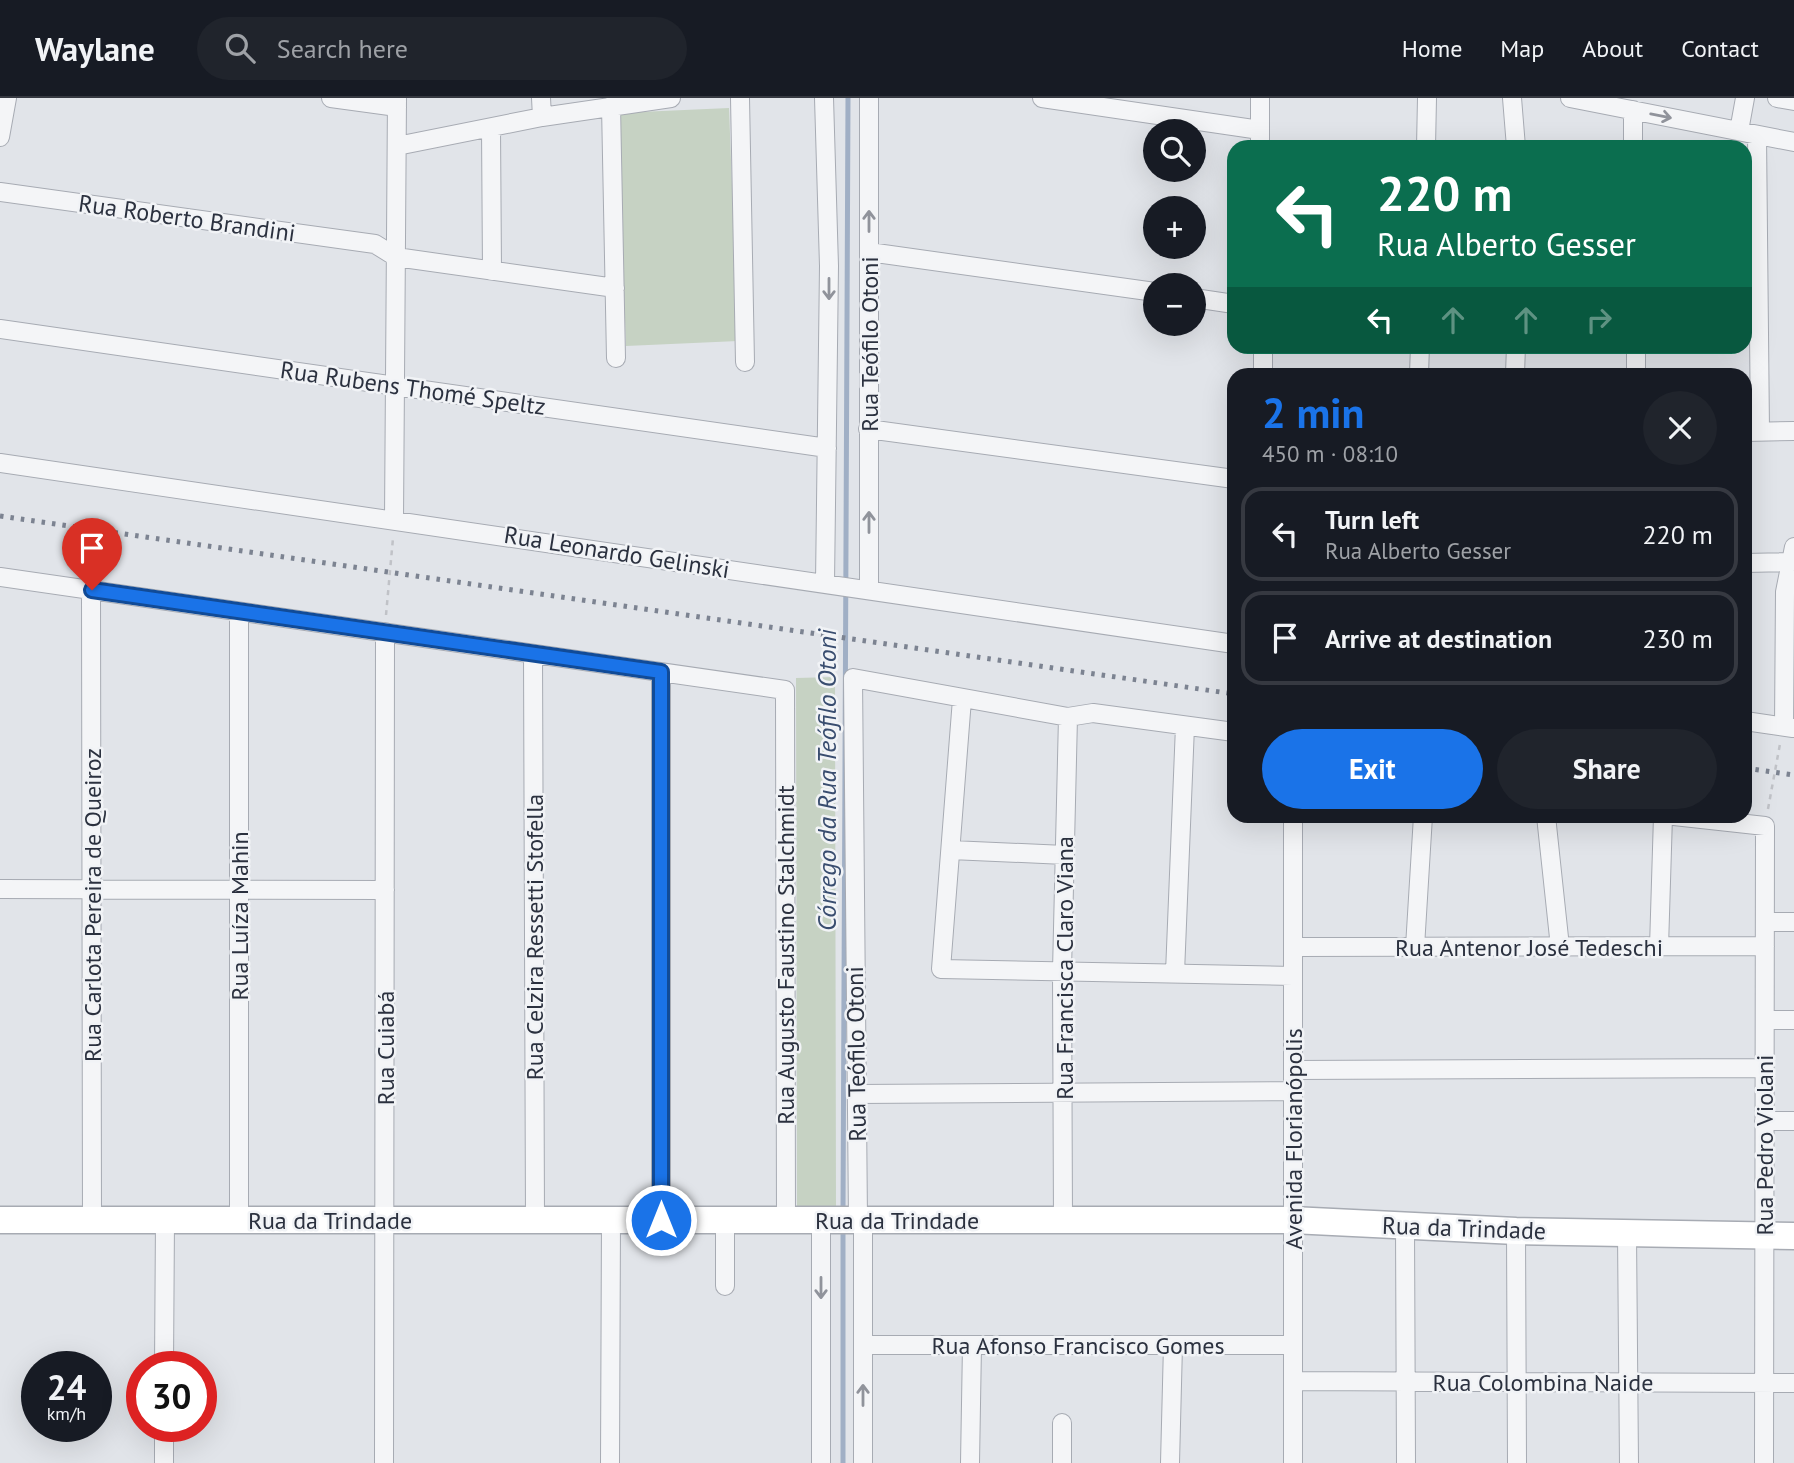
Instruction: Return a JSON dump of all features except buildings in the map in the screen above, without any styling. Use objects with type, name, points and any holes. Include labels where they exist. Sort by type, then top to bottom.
[{"type":"main road","name":"Rua da Trindade","points":[[0,1220],[1292,1220],[1516,1231],[1794,1236]]},
{"type":"street","points":[[0,137],[7,98]]},
{"type":"street","points":[[331,98],[397,103],[394,519]]},
{"type":"street","points":[[541,98],[542,117]]},
{"type":"street","points":[[397,146],[542,117],[671,98]]},
{"type":"street","points":[[740,98],[745,362]]},
{"type":"street","name":"Rua Teófilo Otoni","points":[[824,98],[828,230],[827,448],[830,584]]},
{"type":"street","name":"Rua Teófilo Otoni","points":[[865,589],[869,429],[869,98]]},
{"type":"street","points":[[1042,98],[1260,139],[1260,98]]},
{"type":"street","points":[[1426,140],[1427,98]]},
{"type":"street","points":[[1512,98],[1515,140]]},
{"type":"street","points":[[1570,98],[1794,142]]},
{"type":"street","points":[[1739,131],[1745,98]]},
{"type":"street","points":[[1777,98],[1794,101]]},
{"type":"street","points":[[611,106],[616,358]]},
{"type":"street","points":[[1633,110],[1633,140]]},
{"type":"street","points":[[491,128],[492,271]]},
{"type":"street","points":[[1757,135],[1752,432],[1794,431]]},
{"type":"street","name":"Rua Roberto Brandini","points":[[0,192],[375,244],[396,257],[615,288]]},
{"type":"street","points":[[375,244],[384,242],[396,224]]},
{"type":"street","points":[[869,252],[1143,290]]},
{"type":"street","points":[[1206,300],[1227,303]]},
{"type":"street","name":"Rua Rubens Thomé Speltz","points":[[0,329],[827,448]]},
{"type":"street","points":[[869,429],[1227,479]]},
{"type":"street","name":"Rua Leonardo Gelinski","points":[[0,463],[1227,643]]},
{"type":"street","points":[[1752,562],[1792,554],[1785,592],[1789,727],[1752,721]]},
{"type":"street","points":[[0,577],[661,672],[661,1220]]},
{"type":"street","name":"Rua Carlota Pereira de Queiroz","points":[[92,590],[92,1220]]},
{"type":"street","name":"Rua Luíza Mahin","points":[[239,611],[239,1220]]},
{"type":"street","name":"Rua Cuiabá","points":[[384,1463],[385,632]]},
{"type":"street","name":"Rua Celzira Ressetti Stofella","points":[[533,654],[535,1220]]},
{"type":"street","name":"Rua Augusto Faustino Stalchmidt","points":[[661,672],[785,690],[786,1220]]},
{"type":"street","name":"Rua Teófilo Otoni","points":[[863,1463],[853,678],[962,699]]},
{"type":"street","points":[[1227,731],[1093,713],[1068,717],[962,699],[941,968],[1293,976]]},
{"type":"street","name":"Rua Francisca Claro Viana","points":[[1063,1220],[1062,971],[1068,717]]},
{"type":"street","points":[[1175,973],[1185,726]]},
{"type":"street","name":"Avenida Florianópolis","points":[[1293,823],[1293,1463]]},
{"type":"street","points":[[1415,947],[1423,823]]},
{"type":"street","points":[[1547,823],[1560,947]]},
{"type":"street","points":[[1659,947],[1663,823]]},
{"type":"street","points":[[1738,823],[1765,826]]},
{"type":"street","name":"Rua Pedro Violani","points":[[1763,1463],[1765,826]]},
{"type":"street","points":[[951,850],[1065,855]]},
{"type":"street","points":[[0,889],[385,890]]},
{"type":"street","points":[[1765,922],[1794,922]]},
{"type":"street","name":"Rua Antenor José Tedeschi","points":[[1293,947],[1765,946]]},
{"type":"street","points":[[1765,1020],[1794,1020]]},
{"type":"street","points":[[1293,1070],[1765,1068]]},
{"type":"street","points":[[857,1094],[1293,1091]]},
{"type":"street","points":[[1765,1121],[1794,1121]]},
{"type":"street","points":[[164,1220],[164,1351]]},
{"type":"street","points":[[610,1463],[611,1220]]},
{"type":"street","points":[[725,1220],[725,1286]]},
{"type":"street","points":[[821,1220],[821,1463]]},
{"type":"street","points":[[1405,1226],[1406,1463]]},
{"type":"street","points":[[1516,1231],[1517,1463]]},
{"type":"street","points":[[1627,1234],[1629,1463]]},
{"type":"street","name":"Rua Afonso Francisco Gomes","points":[[863,1345],[1293,1345]]},
{"type":"street","points":[[970,1463],[972,1345]]},
{"type":"street","points":[[1170,1463],[1173,1345]]},
{"type":"street","name":"Rua Colombina Naide","points":[[1293,1381],[1794,1383]]},
{"type":"street","points":[[1062,1423],[1062,1463]]},
{"type":"street","points":[[164,1442],[164,1463]]},
{"type":"path","points":[[385,632],[394,519]]},
{"type":"path","points":[[1765,826],[1789,727]]},
{"type":"green space","points":[[729,108],[738,341],[626,346],[617,113]]},
{"type":"green space","points":[[835,677],[836,1208],[797,1208],[796,678]]},
{"type":"waterway","name":"Córrego da Rua Teófilo Otoni","points":[[843,1211],[848,98]]},
{"type":"waterway","name":"Córrego da Rua Teófilo Otoni","points":[[843,1228],[843,1463]]},
{"type":"railway","points":[[0,516],[1227,693]]},
{"type":"railway","points":[[1752,769],[1794,775]]},
{"type":"route","points":[[92,590],[661,672],[661,1220]]}]
